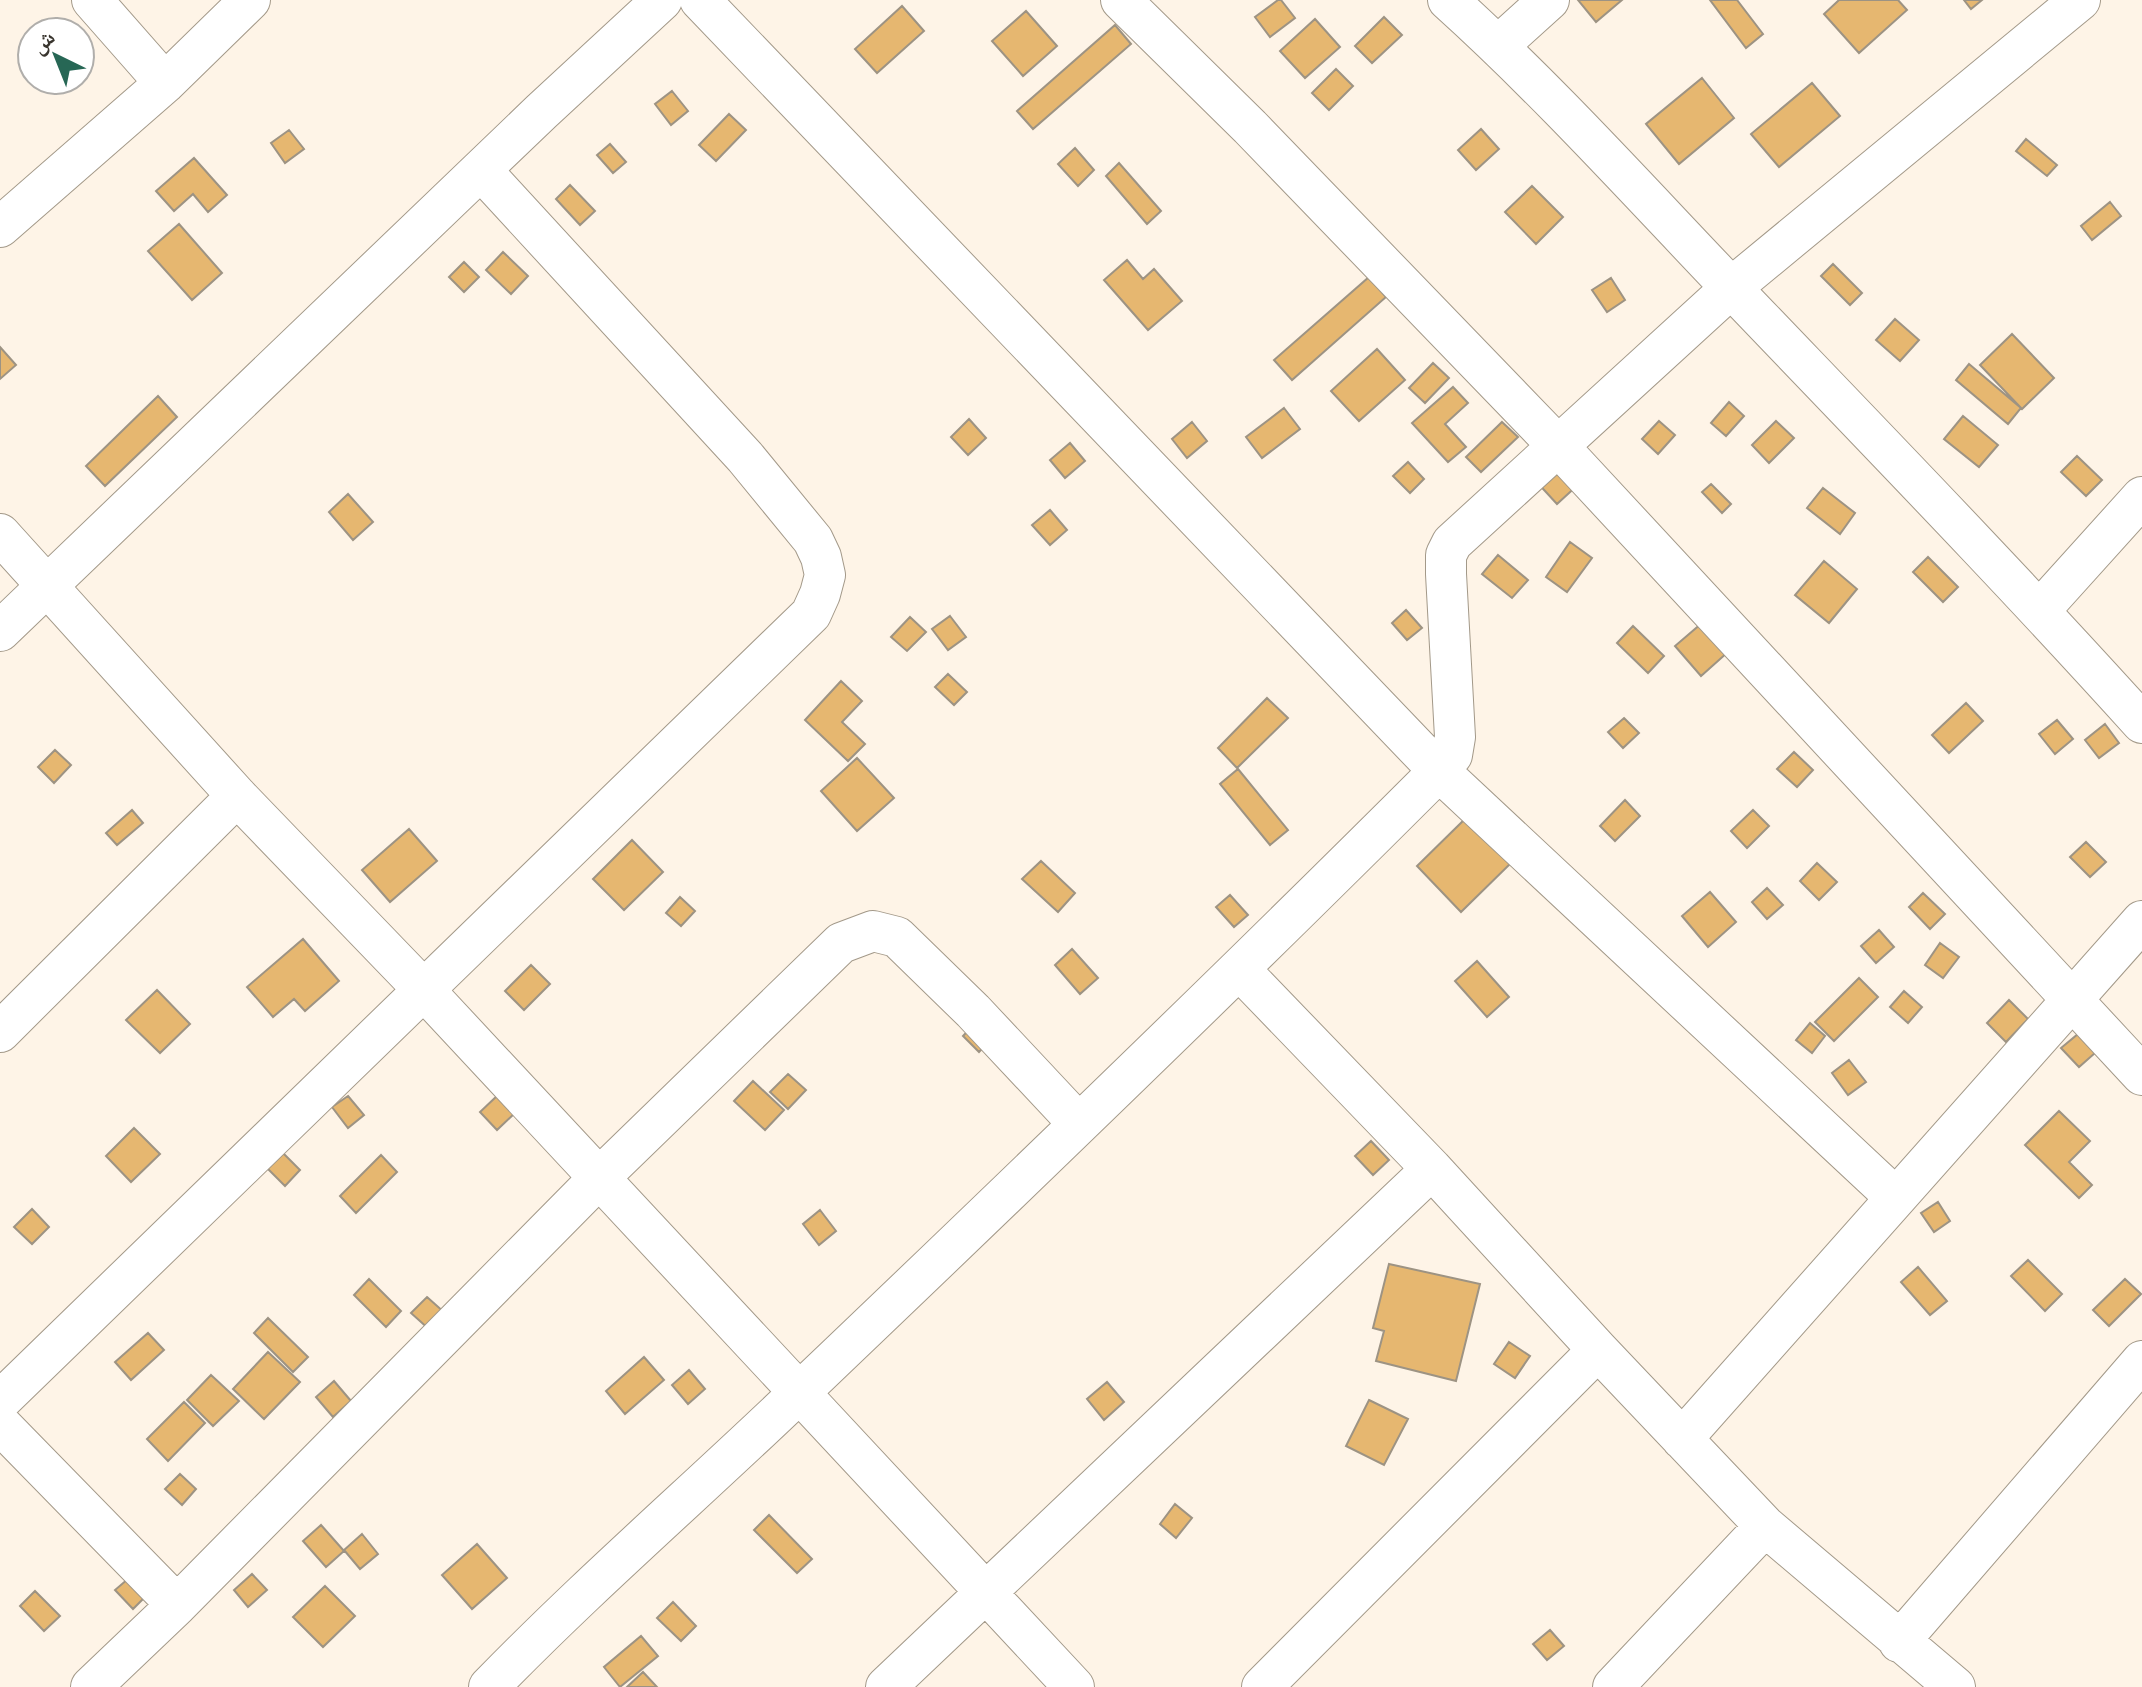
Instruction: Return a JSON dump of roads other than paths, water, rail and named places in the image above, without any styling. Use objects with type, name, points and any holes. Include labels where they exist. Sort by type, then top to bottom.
[{"type":"street","points":[[92,0],[165,83]]},
{"type":"street","points":[[0,227],[165,83],[250,0]]},
{"type":"street","points":[[0,631],[662,0]]},
{"type":"street","points":[[700,0],[1439,771],[1896,1198]]},
{"type":"street","points":[[1121,0],[1250,127],[1559,447],[2142,1075]]},
{"type":"street","points":[[1448,0],[1498,46],[1731,288],[2040,610],[2142,723]]},
{"type":"street","points":[[1498,46],[1549,0]]},
{"type":"street","points":[[489,1687],[542,1632],[800,1392],[1240,970],[1439,771],[1452,755],[1455,737],[1446,555],[1452,543],[1731,288],[2080,0]]},
{"type":"street","points":[[0,1401],[811,614],[820,594],[825,575],[813,540],[745,457],[481,170]]},
{"type":"street","points":[[2040,610],[2142,497]]},
{"type":"street","points":[[0,534],[237,796],[424,990],[1074,1687]]},
{"type":"street","points":[[0,1032],[237,796]]},
{"type":"street","points":[[1682,1439],[2142,921]]},
{"type":"street","points":[[91,1687],[177,1605],[599,1178],[841,943],[873,931],[897,937],[915,952],[1078,1123]]},
{"type":"street","points":[[1240,970],[1432,1169],[1765,1526],[1952,1686]]},
{"type":"street","points":[[886,1687],[1432,1169]]},
{"type":"street","points":[[1262,1687],[1598,1350]]},
{"type":"street","points":[[1899,1642],[2142,1361]]},
{"type":"street","points":[[0,1424],[177,1605]]},
{"type":"street","points":[[1613,1687],[1765,1526]]}]
